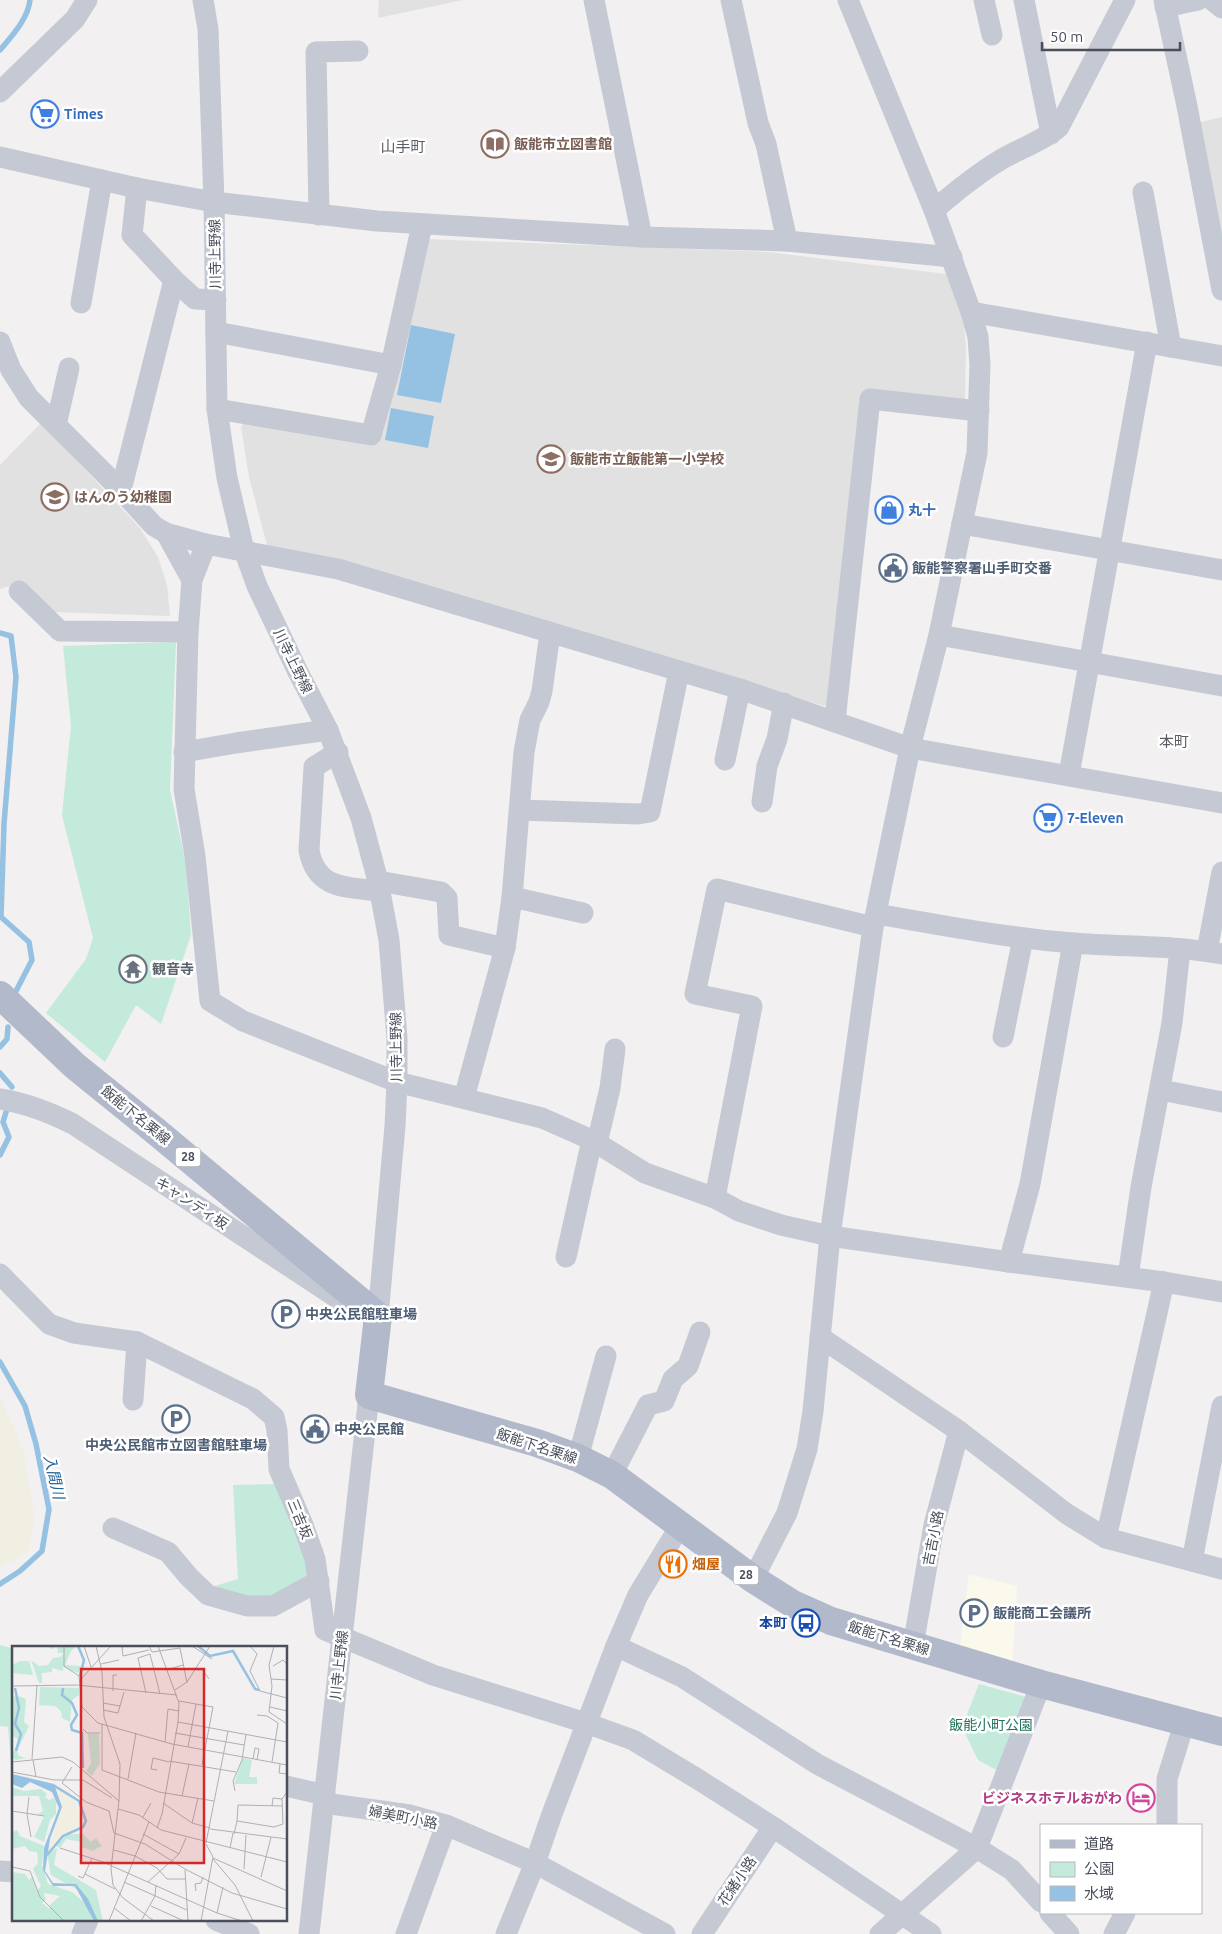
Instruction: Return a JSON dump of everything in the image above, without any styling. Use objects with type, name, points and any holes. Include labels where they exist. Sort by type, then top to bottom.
[{"type":"main road","name":"飯能下名栗線","points":[[0,995],[75,1066],[154,1129],[378,1320]]},
{"type":"main road","points":[[369,1395],[378,1320]]},
{"type":"main road","name":"飯能下名栗線","points":[[369,1395],[537,1443],[578,1458],[612,1475],[753,1579],[792,1604],[831,1621],[1041,1684],[1184,1724],[1222,1732]]},
{"type":"street","points":[[0,92],[75,19],[86,0]]},
{"type":"street","name":"川寺上野線","points":[[203,0],[208,29],[214,202],[217,409],[227,478],[244,550],[257,586],[338,752],[361,818],[380,886],[389,940],[397,1038],[397,1082],[395,1126],[378,1320]]},
{"type":"street","points":[[594,0],[642,237]]},
{"type":"street","points":[[731,0],[758,123],[766,144],[787,241]]},
{"type":"street","points":[[984,0],[992,35]]},
{"type":"street","points":[[1024,0],[1051,134]]},
{"type":"street","points":[[934,210],[968,180],[1051,134],[1059,127],[1125,0]]},
{"type":"street","points":[[1198,0],[1165,3],[1222,290]]},
{"type":"street","points":[[1212,0],[1222,8]]},
{"type":"street","points":[[753,1579],[787,1513],[807,1449],[813,1411],[830,1236],[875,921],[910,748],[939,635],[977,453],[980,365],[978,337],[952,257],[854,1]]},
{"type":"street","points":[[319,215],[316,52],[358,51]]},
{"type":"street","points":[[0,156],[137,188],[214,202],[319,215],[422,225],[642,237],[787,241],[952,257]]},
{"type":"street","points":[[81,303],[102,180]]},
{"type":"street","points":[[137,188],[132,235],[174,280],[195,299],[216,300]]},
{"type":"street","points":[[1143,192],[1171,347]]},
{"type":"street","points":[[217,409],[370,435],[391,365],[422,225]]},
{"type":"street","points":[[121,490],[174,280]]},
{"type":"street","points":[[971,312],[1222,356]]},
{"type":"street","points":[[216,332],[391,365]]},
{"type":"street","points":[[0,342],[11,370],[29,398],[121,490],[154,526],[166,534],[206,544],[338,569],[740,689],[910,748],[1222,803]]},
{"type":"street","points":[[1069,775],[1147,342]]},
{"type":"street","points":[[56,425],[69,368]]},
{"type":"street","points":[[835,721],[870,399],[979,411]]},
{"type":"street","points":[[962,524],[1222,570]]},
{"type":"street","points":[[166,534],[192,580]]},
{"type":"street","points":[[206,544],[192,580],[188,632],[184,790],[195,856],[210,1001],[243,1021],[397,1082],[542,1118],[594,1142],[645,1174],[715,1198],[739,1211],[781,1225],[830,1236],[1164,1282],[1222,1292]]},
{"type":"street","points":[[19,591],[60,631],[188,632]]},
{"type":"street","points":[[464,1098],[505,948],[512,897],[524,752],[530,720],[542,691],[550,633]]},
{"type":"street","points":[[939,635],[1222,686]]},
{"type":"street","points":[[520,810],[638,814],[650,812],[679,671]]},
{"type":"street","points":[[725,760],[740,689]]},
{"type":"street","points":[[762,802],[768,766],[777,740],[784,703]]},
{"type":"street","points":[[184,752],[236,742],[328,730]]},
{"type":"street","points":[[338,752],[314,767],[308,850],[311,862],[318,874],[335,885],[380,886],[440,892],[447,898],[449,934],[505,948]]},
{"type":"street","points":[[715,1198],[752,1006],[695,994],[717,889],[875,921],[1073,943],[1180,948],[1215,952],[1222,872]]},
{"type":"street","points":[[512,897],[583,913]]},
{"type":"street","points":[[1003,1037],[1023,938]]},
{"type":"street","points":[[1009,1262],[1030,1184],[1073,943]]},
{"type":"street","points":[[1128,1277],[1141,1188],[1161,1090],[1172,1023],[1180,948]]},
{"type":"street","points":[[566,1257],[594,1142],[610,1088],[615,1049]]},
{"type":"street","points":[[1161,1090],[1222,1102]]},
{"type":"street","name":"キャンディ坂","points":[[0,1099],[50,1112],[73,1124],[378,1320]]},
{"type":"street","name":"三吉坂","points":[[0,1274],[49,1324],[74,1333],[137,1342],[253,1399],[274,1417],[279,1469],[316,1559],[325,1630],[342,1636]]},
{"type":"street","points":[[1106,1538],[1164,1282]]},
{"type":"street","points":[[612,1475],[648,1405],[664,1400],[673,1379],[688,1366],[700,1332]]},
{"type":"street","points":[[820,1336],[959,1431],[1068,1514],[1106,1538],[1222,1569]]},
{"type":"street","points":[[133,1400],[137,1342]]},
{"type":"street","points":[[578,1458],[606,1356]]},
{"type":"street","name":"川寺上野線","points":[[309,1934],[369,1395]]},
{"type":"street","points":[[1192,1561],[1222,1406]]},
{"type":"street","name":"吉吉小路","points":[[913,1646],[934,1525],[959,1431]]},
{"type":"street","points":[[506,1934],[535,1864],[616,1646],[638,1595],[680,1526]]},
{"type":"street","points":[[113,1528],[168,1552],[189,1577],[208,1595],[248,1606],[273,1606],[319,1581]]},
{"type":"street","points":[[342,1636],[433,1675],[586,1723],[633,1740],[773,1828],[931,1934]]},
{"type":"street","points":[[616,1646],[682,1677],[817,1764],[977,1848],[1012,1870],[1040,1901]]},
{"type":"street","points":[[880,1934],[977,1848],[1041,1684]]},
{"type":"street","points":[[1167,1824],[1167,1779],[1184,1724]]},
{"type":"street","name":"婦美町小路","points":[[288,1787],[325,1799],[410,1815],[446,1825],[535,1864],[665,1934]]},
{"type":"street","points":[[406,1934],[446,1825]]},
{"type":"street","name":"花緒小路","points":[[702,1934],[773,1828]]},
{"type":"street","points":[[1051,1914],[1069,1934]]},
{"type":"street","points":[[1114,1934],[1124,1914]]},
{"type":"street","points":[[82,1934],[87,1922]]},
{"type":"street","points":[[221,1922],[249,1934]]},
{"type":"shaded area","points":[[379,0],[463,0],[378,18]]},
{"type":"shaded area","points":[[1222,117],[1222,258],[1197,123]]},
{"type":"shaded area","name":"飯能市立飯能第一小学校","points":[[426,239],[768,252],[946,274],[963,314],[966,347],[965,402],[865,391],[828,707],[267,545],[249,477],[241,427],[246,421],[375,440]]},
{"type":"shaded area","name":"はんのう幼稚園","points":[[41,423],[140,528],[158,557],[167,585],[170,616],[53,612],[9,586],[0,589],[0,465]]},
{"type":"shaded area","name":"飯能商工会議所","points":[[969,1574],[1017,1586],[1012,1668],[959,1653]]},
{"type":"green space","points":[[176,642],[170,790],[186,864],[191,935],[161,1024],[136,1005],[105,1062],[46,1013],[86,959],[93,938],[62,815],[71,726],[63,646]]},
{"type":"green space","points":[[282,1484],[313,1574],[272,1601],[235,1595],[215,1586],[238,1579],[233,1485]]},
{"type":"green space","points":[[0,1645],[12,1648],[12,1774],[8,1727],[0,1726]]},
{"type":"green space","name":"飯能小町公園","points":[[979,1684],[1026,1697],[1000,1772],[978,1760],[962,1727]]},
{"type":"sand","points":[[0,1397],[23,1449],[34,1516],[29,1551],[0,1567]]},
{"type":"water","points":[[411,325],[455,334],[441,403],[397,395]]},
{"type":"water","points":[[391,408],[434,416],[428,448],[385,440]]},
{"type":"waterway","points":[[0,50],[23,20],[30,0]]},
{"type":"waterway","points":[[0,633],[11,636],[16,677],[4,824],[1,917],[29,942],[32,960],[15,993]]},
{"type":"waterway","points":[[0,1047],[7,1039],[8,1027]]},
{"type":"waterway","points":[[0,1073],[12,1087]]},
{"type":"waterway","points":[[0,1155],[9,1137],[3,1122],[7,1109]]},
{"type":"waterway","name":"入間川","points":[[0,1362],[25,1406],[36,1444],[49,1509],[42,1551],[20,1571],[0,1584]]},
{"type":"place","name":"Times","points":[[45,114]]},
{"type":"place","name":"飯能市立図書館","points":[[495,144]]},
{"type":"place","name":"飯能市立飯能第一小学校","points":[[551,459]]},
{"type":"place","name":"はんのう幼稚園","points":[[55,497]]},
{"type":"place","name":"丸十","points":[[889,510]]},
{"type":"place","name":"飯能警察署山手町交番","points":[[893,568]]},
{"type":"place","name":"7-Eleven","points":[[1048,818]]},
{"type":"place","name":"観音寺","points":[[133,969]]},
{"type":"place","name":"中央公民館駐車場","points":[[286,1314]]},
{"type":"place","name":"中央公民館市立図書館駐車場","points":[[176,1419]]},
{"type":"place","name":"中央公民館","points":[[315,1429]]},
{"type":"place","name":"畑屋","points":[[673,1564]]},
{"type":"place","name":"飯能商工会議所","points":[[974,1613]]},
{"type":"place","name":"本町","points":[[806,1623]]},
{"type":"place","name":"ビジネスホテルおがわ","points":[[1141,1798]]},
{"type":"district","name":"山手町","points":[[403,147]]},
{"type":"district","name":"本町","points":[[1174,742]]}]
